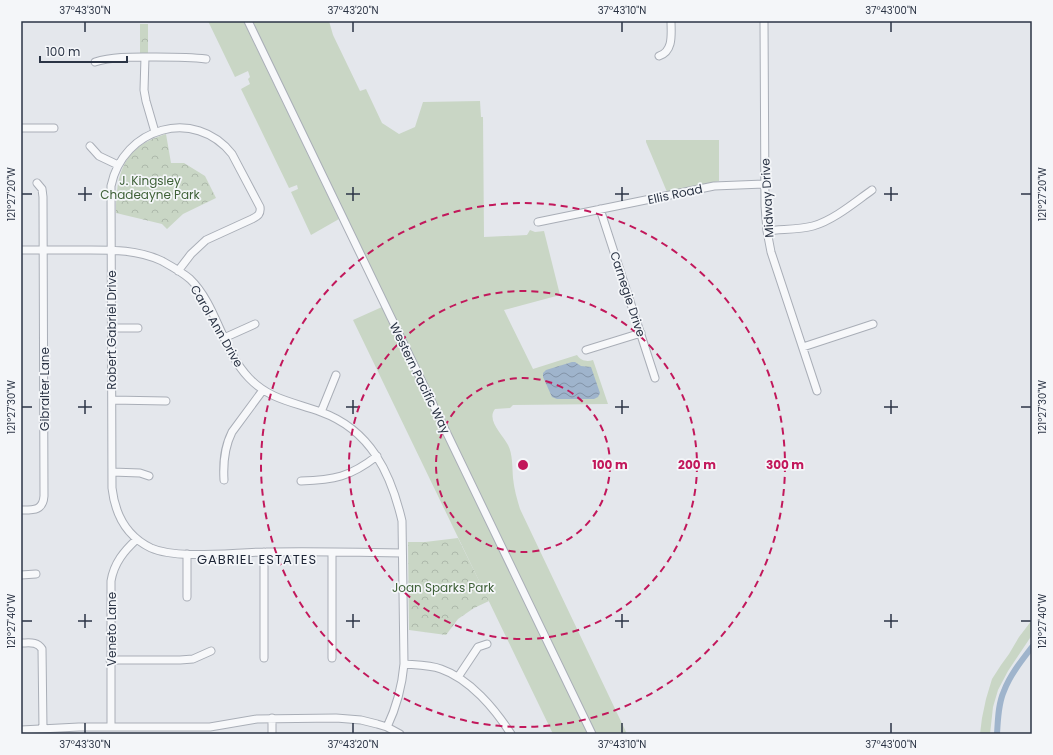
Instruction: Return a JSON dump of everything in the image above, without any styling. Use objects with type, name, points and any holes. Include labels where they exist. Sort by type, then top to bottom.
[{"type":"street","name":"Western Pacific Way","points":[[248,21],[592,734]]},
{"type":"street","points":[[660,56],[669,49],[671,44],[671,21]]},
{"type":"street","name":"Midway Drive","points":[[764,21],[765,184],[767,231],[773,257],[817,391]]},
{"type":"street","points":[[145,57],[144,90],[155,132]]},
{"type":"street","points":[[95,62],[107,58],[192,57],[206,59]]},
{"type":"street","points":[[21,128],[54,128]]},
{"type":"street","name":"Robert Gabriel Drive","points":[[178,271],[191,254],[206,240],[252,219],[259,215],[261,211],[232,154],[226,147],[207,134],[194,130],[177,128],[155,132],[142,138],[133,145],[118,164],[111,186],[112,472],[114,504],[123,524],[137,539],[152,548],[164,552],[187,554],[264,552],[402,553]]},
{"type":"street","points":[[90,146],[98,156],[118,164]]},
{"type":"street","name":"Gibralter Lane","points":[[21,510],[38,509],[42,506],[44,501],[43,197],[42,189],[37,183]]},
{"type":"street","name":"Ellis Road","points":[[538,222],[714,186],[765,184]]},
{"type":"street","points":[[767,231],[800,228],[819,224],[872,190]]},
{"type":"street","name":"Carnegie Drive","points":[[600,209],[655,378]]},
{"type":"street","name":"Carol Ann Drive","points":[[21,250],[121,250],[142,254],[161,261],[190,279],[202,295],[238,365],[249,378],[263,390],[284,401],[334,417],[354,430],[368,444],[377,456],[390,481],[397,500],[402,521],[403,681],[387,727]]},
{"type":"street","points":[[224,338],[255,324]]},
{"type":"street","points":[[803,347],[873,324]]},
{"type":"street","points":[[111,328],[138,328]]},
{"type":"street","points":[[586,350],[641,333]]},
{"type":"street","points":[[322,412],[336,375]]},
{"type":"street","points":[[224,480],[225,452],[228,439],[240,420],[263,390]]},
{"type":"street","points":[[112,400],[166,401]]},
{"type":"street","points":[[301,481],[327,480],[342,477],[364,466],[377,456]]},
{"type":"street","points":[[112,472],[140,473],[149,476]]},
{"type":"street","name":"Veneto Lane","points":[[111,727],[110,619],[112,575],[119,559],[129,546],[137,539]]},
{"type":"street","points":[[264,552],[264,658]]},
{"type":"street","points":[[332,552],[332,658]]},
{"type":"street","points":[[187,554],[187,596]]},
{"type":"street","points":[[21,575],[36,574]]},
{"type":"street","points":[[21,643],[35,643],[42,649],[43,729]]},
{"type":"street","points":[[458,677],[478,648],[487,644]]},
{"type":"street","points":[[110,660],[193,659],[211,652]]},
{"type":"street","points":[[404,664],[441,669],[458,677],[480,694],[501,719],[511,734]]},
{"type":"street","points":[[21,730],[79,727],[210,727],[243,720],[272,718],[336,718],[361,720],[387,727],[400,734]]},
{"type":"street","points":[[272,718],[272,734]]},
{"type":"green space","points":[[208,21],[244,22],[339,219],[311,235],[291,192],[298,189],[297,185],[289,188],[241,89],[250,84],[248,79],[250,77],[248,71],[235,77]]},
{"type":"green space","points":[[250,21],[329,21],[333,35],[360,91],[366,89],[382,123],[399,134],[415,127],[423,102],[480,101],[481,117],[483,117],[484,237],[527,235],[530,230],[535,232],[544,231],[560,295],[504,310],[533,369],[577,355],[580,359],[589,361],[593,360],[608,404],[513,405],[510,408],[495,409],[493,413],[494,423],[510,449],[514,486],[520,509],[627,734],[595,734]]},
{"type":"green space","points":[[140,24],[148,24],[148,55],[140,55]]},
{"type":"green space","name":"J. Kingsley Chadeayne Park","points":[[166,134],[171,163],[184,163],[205,176],[216,198],[183,214],[167,229],[162,224],[116,213],[118,185],[125,163],[132,153],[140,146],[152,139]]},
{"type":"green space","points":[[646,140],[719,140],[719,181],[667,192]]},
{"type":"green space","points":[[382,307],[588,734],[553,734],[353,320]]},
{"type":"green space","name":"Joan Sparks Park","points":[[458,538],[489,601],[474,608],[458,619],[446,635],[409,630],[408,542],[425,542]]},
{"type":"green space","points":[[1032,620],[1032,635],[1008,671],[998,690],[993,707],[990,734],[980,734],[986,699],[992,679],[1019,637]]},
{"type":"water","points":[[575,362],[581,366],[591,367],[600,393],[598,397],[594,399],[557,399],[552,397],[543,377],[543,373],[546,370]]},
{"type":"waterway","points":[[997,734],[999,707],[1004,691],[1013,673],[1032,647]]},
{"type":"district","name":"GABRIEL ESTATES","points":[[257,559]]}]
